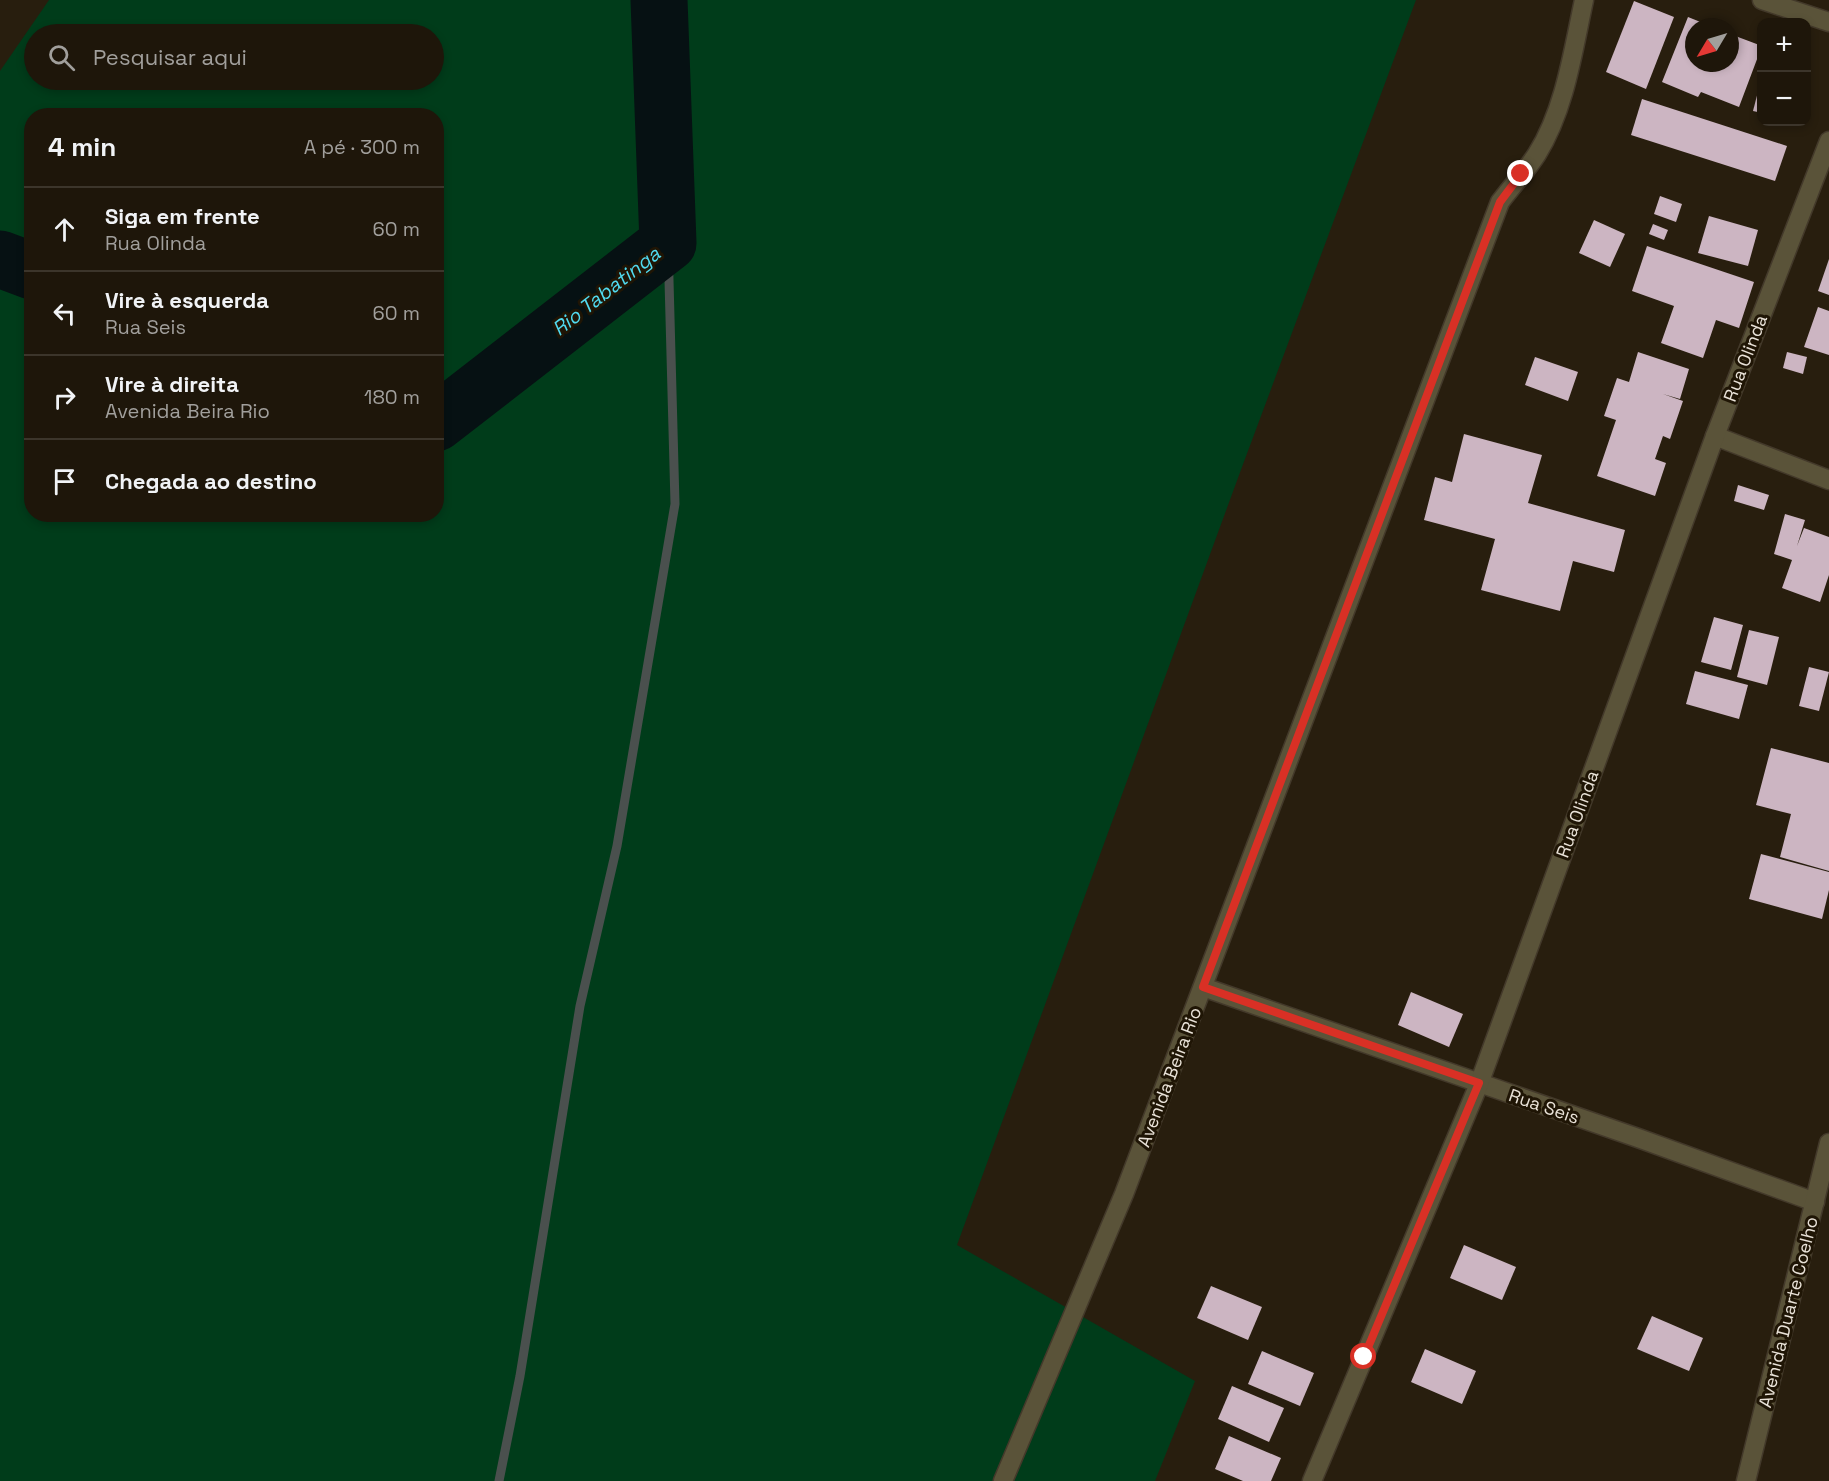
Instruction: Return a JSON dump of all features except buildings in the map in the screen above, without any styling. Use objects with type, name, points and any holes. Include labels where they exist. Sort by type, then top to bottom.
[{"type":"street","name":"Avenida Beira Rio","points":[[1003,1481],[1124,1194],[1500,202],[1536,155],[1551,126],[1568,75],[1584,0]]},
{"type":"street","points":[[1762,0],[1829,22]]},
{"type":"street","name":"Rua Olinda","points":[[1313,1481],[1479,1083],[1715,436],[1829,141]]},
{"type":"street","points":[[1715,436],[1829,480]]},
{"type":"street","name":"Rua Seis","points":[[1203,987],[1815,1202]]},
{"type":"street","name":"Avenida Duarte Coelho","points":[[1746,1481],[1829,1143]]},
{"type":"green space","points":[[49,0],[1416,0],[957,1245],[1195,1381],[1155,1481],[0,1481],[0,71],[24,36],[24,90],[444,90],[444,24],[32,24]]},
{"type":"waterway","name":"Rio Tabatinga","points":[[444,417],[668,243],[659,0]]},
{"type":"waterway","points":[[499,1481],[520,1376],[580,1006],[617,846],[675,504],[668,243]]},
{"type":"waterway","name":"Rio Tabatinga","points":[[0,259],[24,268]]},
{"type":"route","points":[[1364,1357],[1479,1083],[1203,987],[1500,202],[1521,174]]}]
